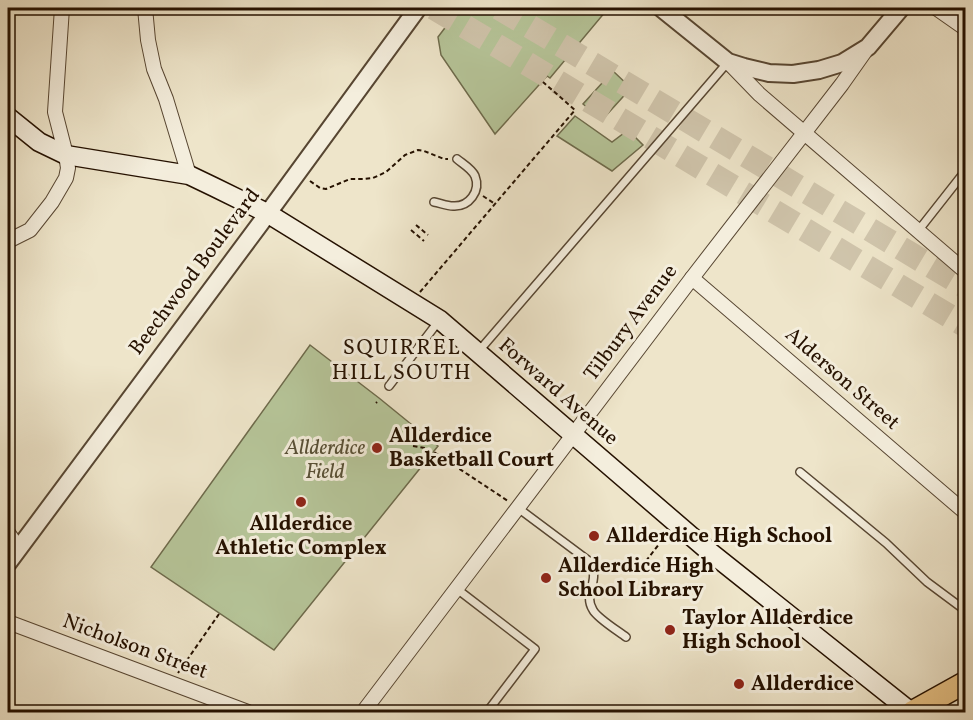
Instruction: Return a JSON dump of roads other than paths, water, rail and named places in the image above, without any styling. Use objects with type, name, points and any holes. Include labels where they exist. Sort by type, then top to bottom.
[{"type":"main road","name":"Forward Avenue","points":[[8,117],[39,142],[66,155],[189,175],[267,213],[440,320],[705,548],[912,712]]},
{"type":"main road","points":[[912,712],[966,682]]},
{"type":"street","points":[[8,242],[30,230],[66,178],[68,168],[66,155],[55,112],[62,8]]},
{"type":"street","points":[[145,8],[154,69],[166,99],[189,175]]},
{"type":"street","name":"Beechwood Boulevard","points":[[8,563],[418,8]]},
{"type":"street","points":[[661,8],[728,62],[759,94],[966,272]]},
{"type":"street","points":[[805,133],[868,47],[901,8]]},
{"type":"street","points":[[936,8],[966,29]]},
{"type":"street","points":[[728,62],[769,73],[793,74],[842,63],[868,47]]},
{"type":"street","name":"Tilbury Avenue","points":[[363,712],[692,278],[805,133]]},
{"type":"street","name":"Alderson Street","points":[[692,278],[966,513]]},
{"type":"street","points":[[8,533],[18,547]]},
{"type":"street","name":"Nicholson Street","points":[[8,622],[248,712]]},
{"type":"lane","points":[[478,352],[728,62]]},
{"type":"lane","points":[[434,202],[453,206],[465,204],[473,198],[476,191],[474,174],[454,159]]},
{"type":"lane","points":[[918,231],[966,170]]},
{"type":"lane","points":[[389,386],[440,320]]},
{"type":"lane","points":[[800,472],[886,543],[927,582],[966,611]]},
{"type":"lane","points":[[518,508],[589,561],[594,568],[595,577],[588,599],[593,612],[626,637]]},
{"type":"lane","points":[[457,589],[535,649],[487,712]]},
{"type":"tunnel","points":[[434,8],[966,326]]},
{"type":"tunnel","points":[[499,8],[966,287]]},
{"type":"place","name":"Allderdice Basketball Court","points":[[377,448]]},
{"type":"place","name":"Allderdice Athletic Complex","points":[[301,502]]},
{"type":"place","name":"Allderdice High School","points":[[594,536]]},
{"type":"place","name":"Allderdice High School Library","points":[[546,578]]},
{"type":"place","name":"Taylor Allderdice High School","points":[[670,630]]},
{"type":"place","name":"Allderdice","points":[[739,684]]},
{"type":"district","name":"SQUIRREL HILL SOUTH","points":[[402,360]]},
{"type":"park label","name":"Allderdice Field","points":[[325,460]]}]
